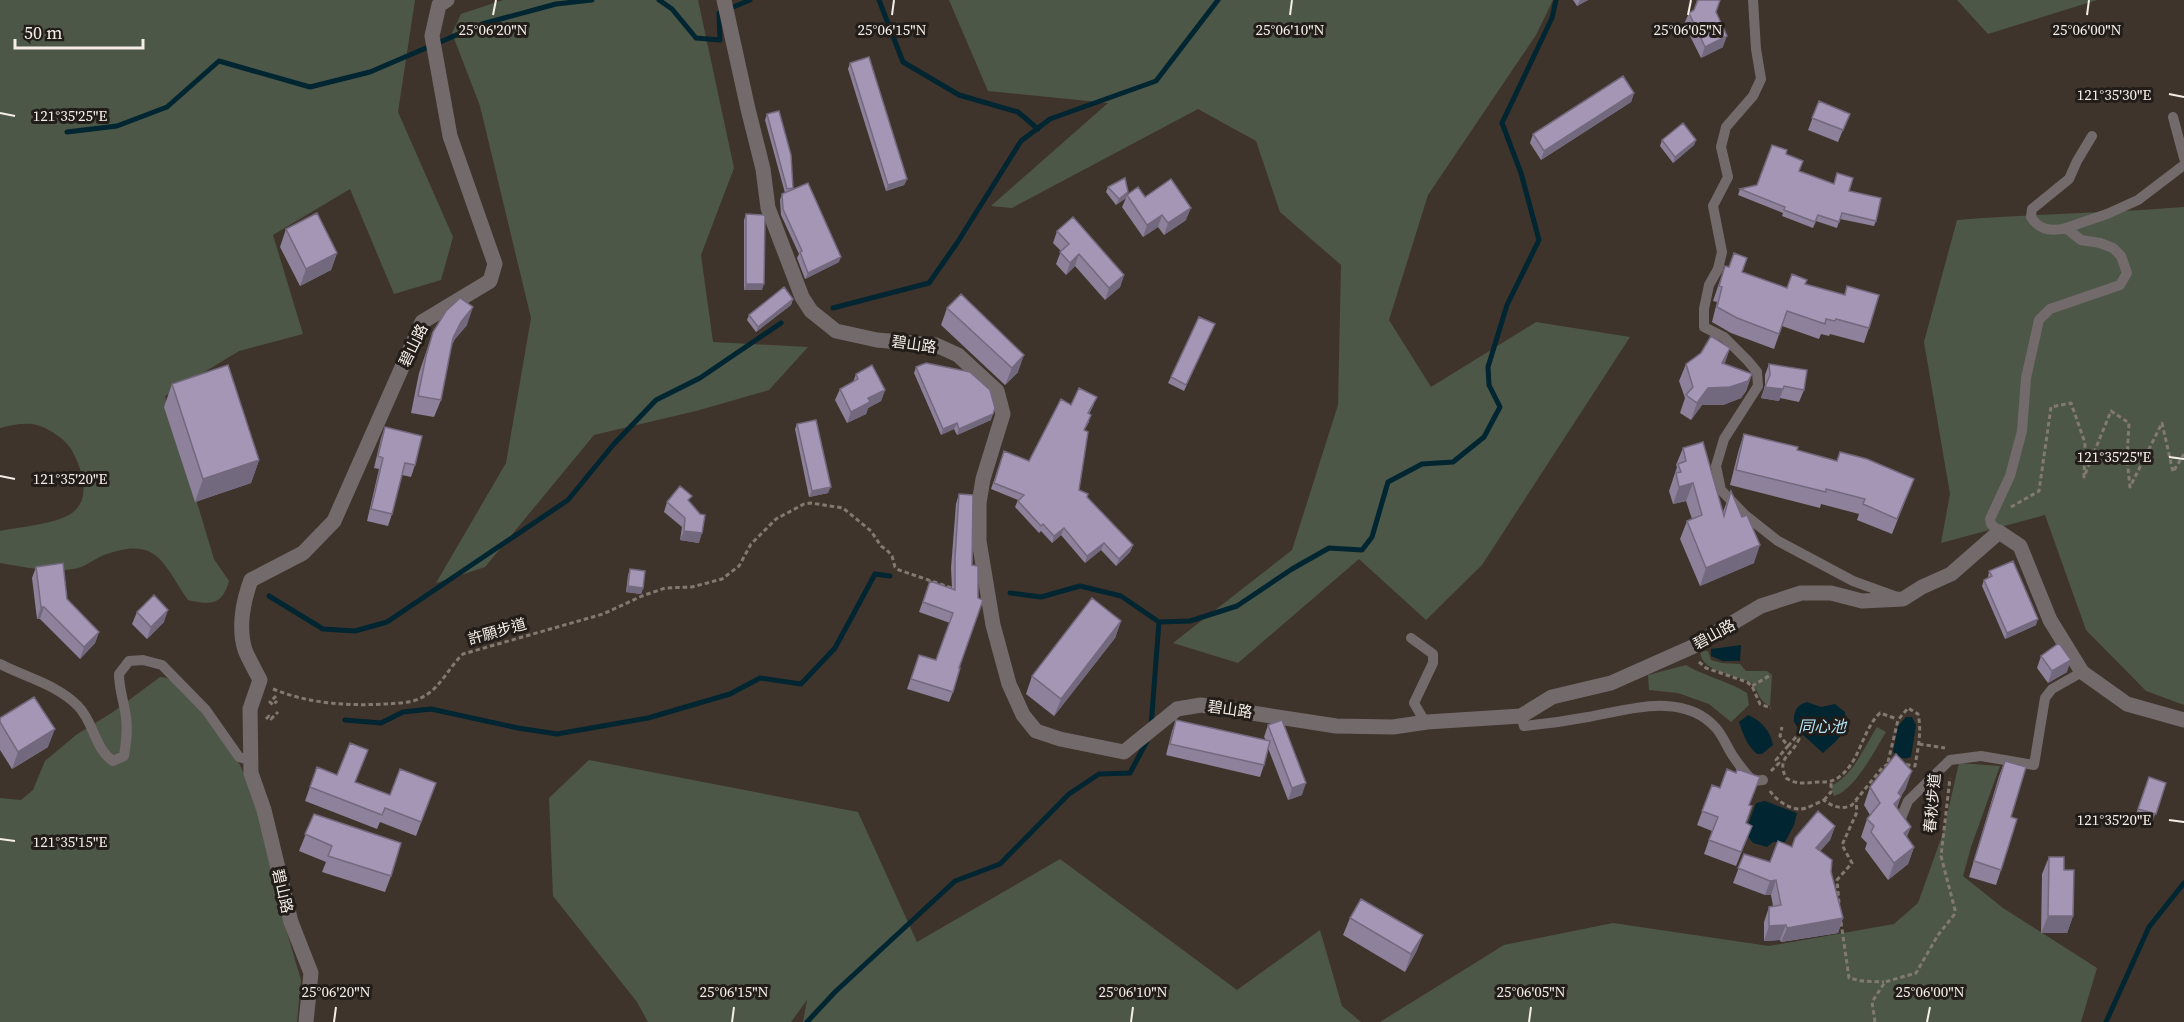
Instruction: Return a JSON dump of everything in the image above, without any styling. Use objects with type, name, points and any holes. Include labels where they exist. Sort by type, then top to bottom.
[{"type":"street","name":"碧山路","points":[[306,1022],[311,973],[291,922],[264,810],[251,773],[249,760],[250,709],[260,680],[245,649],[242,628],[246,595],[251,580],[303,553],[334,521],[422,322],[490,281],[495,264],[450,136],[432,36],[439,5],[447,0]]},
{"type":"street","name":"碧山路","points":[[724,0],[763,169],[768,208],[802,297],[811,311],[836,331],[877,340],[936,345],[958,355],[997,391],[1003,414],[983,479],[979,503],[980,541],[993,625],[1009,684],[1023,715],[1036,731],[1060,739],[1124,752],[1178,709],[1201,705],[1336,726],[1393,727],[1425,722],[1521,716],[1552,697],[1611,683],[1692,647],[1761,606],[1801,593],[1831,593],[1862,601],[1903,599],[1922,587],[1951,574],[1999,532]]},
{"type":"street","points":[[1999,532],[2020,546],[2050,620],[2082,672],[2127,704],[2184,720]]},
{"type":"lane","points":[[1752,0],[1761,79],[1753,96],[1726,127],[1721,147],[1728,177],[1713,206],[1722,252],[1718,269],[1709,285],[1704,309],[1704,327],[1724,337],[1748,361],[1757,372],[1758,386],[1724,440],[1716,466],[1721,490],[1745,515],[1778,541],[1853,581],[1903,599]]},
{"type":"lane","points":[[2173,117],[2184,158]]},
{"type":"lane","points":[[2092,136],[2082,150],[2069,179],[2032,209],[2031,217],[2044,229],[2066,228],[2138,200],[2184,165]]},
{"type":"lane","points":[[1999,532],[1991,524],[1990,519],[2010,476],[2022,430],[2026,378],[2039,320],[2050,309],[2120,285],[2127,273],[2121,256],[2113,248],[2081,240],[2066,228]]},
{"type":"lane","points":[[1411,638],[1433,654],[1433,663],[1414,703],[1425,722]]},
{"type":"lane","points":[[0,664],[47,683],[78,707],[88,720],[103,754],[112,761],[124,756],[127,737],[126,716],[119,692],[119,674],[129,661],[143,660],[162,666],[206,710],[239,757],[249,760]]},
{"type":"lane","points":[[1899,823],[1908,801],[1950,760],[1981,756],[2034,765],[2045,698],[2052,689],[2082,672]]},
{"type":"lane","points":[[1521,716],[1524,726],[1551,724],[1644,706],[1666,706],[1688,710],[1705,719],[1716,729],[1752,781],[1764,778]]},
{"type":"path","points":[[1999,532],[2007,509],[2039,491],[2051,407],[2071,403],[2085,443],[2084,477],[2111,411],[2129,423],[2127,459],[2130,487],[2162,423],[2173,472],[2184,454]]},
{"type":"path","name":"許願步道","points":[[260,680],[274,690],[334,705],[365,705],[417,700],[434,689],[462,654],[603,614],[665,588],[693,587],[722,579],[739,566],[751,544],[776,519],[796,506],[811,502],[843,508],[871,531],[877,542],[892,556],[895,567],[899,570],[988,599]]},
{"type":"path","points":[[1692,647],[1699,663],[1706,668],[1752,686],[1760,704],[1771,708]]},
{"type":"path","points":[[1752,686],[1769,676]]},
{"type":"path","points":[[1824,800],[1839,808],[1846,808],[1856,800],[1888,762],[1898,720],[1908,708],[1918,714],[1919,744]]},
{"type":"path","points":[[263,722],[268,716],[271,719],[278,712]]},
{"type":"path","points":[[1831,781],[1832,792],[1824,800],[1801,810],[1788,806],[1774,797],[1764,778],[1779,763],[1776,760],[1796,737],[1798,739],[1795,747],[1782,763],[1786,778],[1800,783],[1831,781],[1842,774],[1855,758],[1875,718],[1880,713],[1898,720]]},
{"type":"path","points":[[1782,727],[1780,736],[1788,746]]},
{"type":"path","name":"春秋步道","points":[[1886,982],[1916,973],[1938,935],[1954,915],[1955,905],[1941,856],[1949,795],[1950,760],[1945,748],[1919,744],[1915,766],[1888,762]]},
{"type":"path","points":[[1840,909],[1837,880],[1852,863],[1842,845],[1857,812],[1856,800]]},
{"type":"path","points":[[1841,919],[1849,978],[1886,982]]},
{"type":"path","points":[[1875,1022],[1872,1002],[1886,982]]},
{"type":"green space","points":[[0,0],[415,0],[398,112],[453,237],[441,280],[394,294],[350,189],[273,235],[303,334],[239,351],[165,396],[214,559],[229,581],[223,595],[214,602],[203,603],[188,600],[165,565],[148,551],[138,549],[124,549],[107,554],[82,567],[68,570],[39,569],[0,563],[0,531],[65,517],[78,507],[84,491],[78,464],[71,449],[61,438],[33,424],[18,424],[0,428]]},
{"type":"green space","points":[[503,0],[698,0],[734,168],[701,255],[713,342],[808,347],[769,390],[696,411],[594,435],[485,567],[436,583],[506,463],[531,318],[480,106],[452,33],[461,14]]},
{"type":"green space","points":[[949,0],[1553,0],[1536,35],[1428,195],[1389,320],[1431,387],[1536,322],[1630,337],[1482,565],[1426,620],[1359,559],[1238,663],[1173,643],[1292,550],[1338,405],[1341,265],[1280,212],[1256,141],[1198,109],[1012,208],[991,206],[1108,103],[988,91]]},
{"type":"green space","points":[[1957,0],[2097,0],[1988,34]]},
{"type":"green space","points":[[2184,207],[2184,705],[2146,691],[2086,630],[2045,515],[1941,543],[1950,494],[1924,342],[1957,220]]},
{"type":"green space","points":[[1701,651],[1708,651],[1711,660],[1740,664],[1746,671],[1767,671],[1772,675],[1770,706],[1761,700],[1752,683],[1720,672],[1705,663]]},
{"type":"green space","points":[[1686,665],[1747,693],[1749,705],[1731,722],[1709,704],[1678,693],[1649,690],[1648,675]]},
{"type":"green space","points":[[160,677],[180,685],[222,737],[240,765],[260,809],[275,892],[301,980],[297,1022],[0,1022],[0,798],[21,800],[33,790],[45,761],[76,735],[113,712]]},
{"type":"green space","points":[[1877,727],[1886,732],[1870,759],[1857,778],[1834,796],[1830,786],[1852,769]]},
{"type":"green space","points":[[589,760],[858,812],[917,942],[1060,859],[1237,990],[1320,930],[1342,1006],[1361,1022],[803,1022],[807,1000],[791,1022],[648,1022],[637,1002],[553,896],[549,798]]},
{"type":"green space","points":[[1959,763],[2000,766],[1963,876],[2003,908],[2097,968],[2081,1022],[1380,1022],[1504,945],[1613,923],[1769,946],[1894,924],[1918,903],[1943,833]]},
{"type":"water","points":[[1741,645],[1740,661],[1723,661],[1711,656],[1711,649]]},
{"type":"water","name":"同心池","points":[[1807,702],[1821,707],[1835,704],[1845,712],[1845,726],[1841,736],[1823,753],[1803,735],[1794,722],[1796,709]]},
{"type":"water","points":[[1748,715],[1761,723],[1772,740],[1773,745],[1762,754],[1754,751],[1742,731],[1739,722]]},
{"type":"water","points":[[1906,717],[1912,717],[1916,725],[1911,757],[1903,758],[1893,752],[1898,726]]},
{"type":"water","points":[[1765,801],[1797,813],[1794,825],[1785,842],[1773,842],[1767,847],[1753,843],[1745,833],[1756,803]]},
{"type":"building","points":[[1698,0],[1720,0],[1716,12],[1727,36],[1705,47],[1689,13],[1694,10]]},
{"type":"building","points":[[869,57],[907,179],[888,185],[850,63]]},
{"type":"building","points":[[1623,76],[1634,93],[1544,151],[1533,134]]},
{"type":"building","points":[[1819,101],[1850,114],[1843,130],[1812,118]]},
{"type":"building","points":[[779,111],[791,155],[793,188],[787,189],[767,114]]},
{"type":"building","points":[[1683,123],[1696,140],[1675,157],[1662,140]]},
{"type":"building","points":[[1772,145],[1787,150],[1786,154],[1803,161],[1799,171],[1834,184],[1837,173],[1853,178],[1849,191],[1881,198],[1876,221],[1842,213],[1839,222],[1818,215],[1815,222],[1740,189],[1757,185]]},
{"type":"building","points":[[1125,178],[1128,192],[1119,199],[1108,187]]},
{"type":"building","points":[[1171,179],[1191,208],[1168,223],[1162,215],[1147,225],[1127,195],[1138,187],[1145,197]]},
{"type":"building","points":[[808,183],[841,257],[808,273],[800,252],[802,251],[783,209],[782,194]]},
{"type":"building","points":[[317,213],[337,253],[306,269],[286,229]]},
{"type":"building","points":[[746,214],[765,216],[764,284],[746,284]]},
{"type":"building","points":[[1073,217],[1124,275],[1109,288],[1079,254],[1070,263],[1060,252],[1069,244],[1057,231]]},
{"type":"building","points":[[1734,253],[1747,258],[1742,272],[1787,288],[1792,274],[1807,280],[1805,284],[1845,295],[1847,286],[1879,295],[1869,328],[1836,319],[1835,321],[1826,319],[1825,324],[1787,311],[1779,334],[1737,318],[1717,307],[1722,287],[1719,286],[1725,266],[1729,267]]},
{"type":"building","points":[[784,287],[793,299],[758,327],[749,315]]},
{"type":"building","points":[[961,294],[1024,355],[1012,368],[947,308]]},
{"type":"building","points":[[460,298],[473,307],[461,322],[453,338],[441,400],[418,396],[433,332],[446,311]]},
{"type":"building","points":[[1199,317],[1215,324],[1186,385],[1171,377]]},
{"type":"building","points":[[1711,336],[1730,348],[1722,363],[1752,374],[1748,381],[1730,387],[1708,388],[1697,403],[1686,395],[1693,387],[1686,364],[1701,353]]},
{"type":"building","points":[[926,363],[970,372],[990,390],[995,408],[993,414],[959,429],[957,423],[943,429],[916,367]]},
{"type":"building","points":[[1769,364],[1807,370],[1804,390],[1784,386],[1783,389],[1765,387],[1770,375]]},
{"type":"building","points":[[228,365],[259,460],[203,479],[172,384]]},
{"type":"building","points":[[872,365],[885,390],[868,398],[870,402],[851,412],[840,389],[858,379],[856,374]]},
{"type":"building","points":[[1079,388],[1097,397],[1088,413],[1091,415],[1084,430],[1088,432],[1079,490],[1088,494],[1087,497],[1133,545],[1119,559],[1104,543],[1087,556],[1064,528],[1054,536],[1043,524],[1041,526],[1018,501],[1024,495],[994,483],[1004,451],[1029,461],[1061,399],[1071,405]]},
{"type":"building","points":[[816,420],[831,487],[812,491],[797,424]]},
{"type":"building","points":[[385,427],[422,436],[415,465],[405,463],[392,514],[371,509],[383,458],[378,456]]},
{"type":"building","points":[[1744,434],[1798,447],[1797,450],[1837,461],[1840,452],[1867,459],[1914,479],[1897,519],[1863,504],[1865,499],[1736,470]]},
{"type":"building","points":[[1703,442],[1724,516],[1731,491],[1742,517],[1747,515],[1760,545],[1706,568],[1687,521],[1702,515],[1693,483],[1679,487],[1676,473],[1681,472],[1678,464],[1686,461],[1683,448]]},
{"type":"building","points":[[680,486],[692,496],[688,500],[700,514],[705,515],[702,533],[684,531],[685,518],[667,502]]},
{"type":"building","points":[[959,494],[973,495],[972,565],[978,566],[978,598],[983,600],[953,692],[911,679],[919,655],[936,660],[953,613],[923,602],[930,581],[955,590]]},
{"type":"building","points":[[2013,561],[2038,619],[2007,633],[1984,580],[1992,576],[1989,571]]},
{"type":"building","points":[[63,563],[67,599],[99,632],[84,647],[44,607],[41,607],[36,567]]},
{"type":"building","points":[[630,569],[645,571],[643,588],[628,586]]},
{"type":"building","points":[[154,595],[168,610],[151,627],[137,612]]},
{"type":"building","points":[[1092,598],[1121,621],[1061,699],[1032,676]]},
{"type":"building","points":[[2059,643],[2071,660],[2052,671],[2041,656]]},
{"type":"building","points":[[34,697],[55,729],[18,752],[0,722],[0,718]]},
{"type":"building","points":[[1176,720],[1270,741],[1264,765],[1170,744]]},
{"type":"building","points":[[1282,720],[1306,783],[1292,788],[1268,725]]},
{"type":"building","points":[[350,743],[368,750],[355,782],[390,795],[400,769],[436,783],[421,822],[385,808],[382,815],[310,787],[317,767],[337,775]]},
{"type":"building","points":[[1896,754],[1912,771],[1898,793],[1900,798],[1894,804],[1911,827],[1904,833],[1914,847],[1894,863],[1871,832],[1874,826],[1867,819],[1880,803],[1870,787]]},
{"type":"building","points":[[2005,761],[2026,767],[2011,817],[2017,819],[2001,870],[1974,861]]},
{"type":"building","points":[[1727,769],[1736,773],[1737,769],[1760,777],[1749,805],[1752,806],[1746,823],[1752,826],[1741,852],[1709,840],[1718,817],[1702,811],[1712,785],[1720,788]]},
{"type":"building","points":[[2149,777],[2166,783],[2156,814],[2138,809]]},
{"type":"building","points":[[1818,811],[1835,826],[1816,848],[1832,860],[1831,872],[1843,918],[1787,928],[1786,925],[1769,926],[1769,907],[1781,905],[1776,880],[1770,881],[1738,868],[1744,854],[1770,862],[1778,841],[1792,847],[1795,838]]},
{"type":"building","points":[[314,814],[401,843],[391,876],[328,856],[332,846],[305,834]]},
{"type":"building","points":[[2049,857],[2064,857],[2064,870],[2074,870],[2073,916],[2048,916]]},
{"type":"building","points":[[1361,899],[1423,935],[1411,954],[1350,918]]},
{"type":"waterway","points":[[67,132],[117,126],[167,107],[219,61],[310,87],[370,72],[482,24],[556,4],[592,0]]},
{"type":"waterway","points":[[659,0],[672,9],[696,38],[720,40],[719,13],[750,0]]},
{"type":"waterway","points":[[879,0],[903,62],[959,95],[1018,112],[1038,129]]},
{"type":"waterway","points":[[833,308],[929,283],[1021,141],[1050,119],[1156,81],[1218,0]]},
{"type":"waterway","points":[[1010,593],[1041,597],[1080,586],[1121,596],[1159,622],[1190,621],[1237,606],[1292,569],[1329,548],[1362,550],[1372,537],[1388,482],[1422,464],[1453,462],[1484,437],[1500,407],[1489,385],[1488,367],[1507,305],[1539,240],[1521,173],[1502,123],[1552,18],[1556,0]]},
{"type":"waterway","points":[[269,596],[323,629],[355,631],[387,622],[568,500],[613,445],[656,400],[700,378],[781,323]]},
{"type":"waterway","points":[[345,720],[381,723],[403,712],[431,709],[557,734],[648,718],[730,694],[760,678],[801,684],[835,648],[875,574],[890,576]]},
{"type":"waterway","points":[[1151,726],[1159,622]]},
{"type":"waterway","points":[[807,1022],[835,992],[955,881],[1000,864],[1069,794],[1099,774],[1130,773],[1147,741]]},
{"type":"waterway","points":[[2106,1022],[2149,927],[2184,883]]}]
